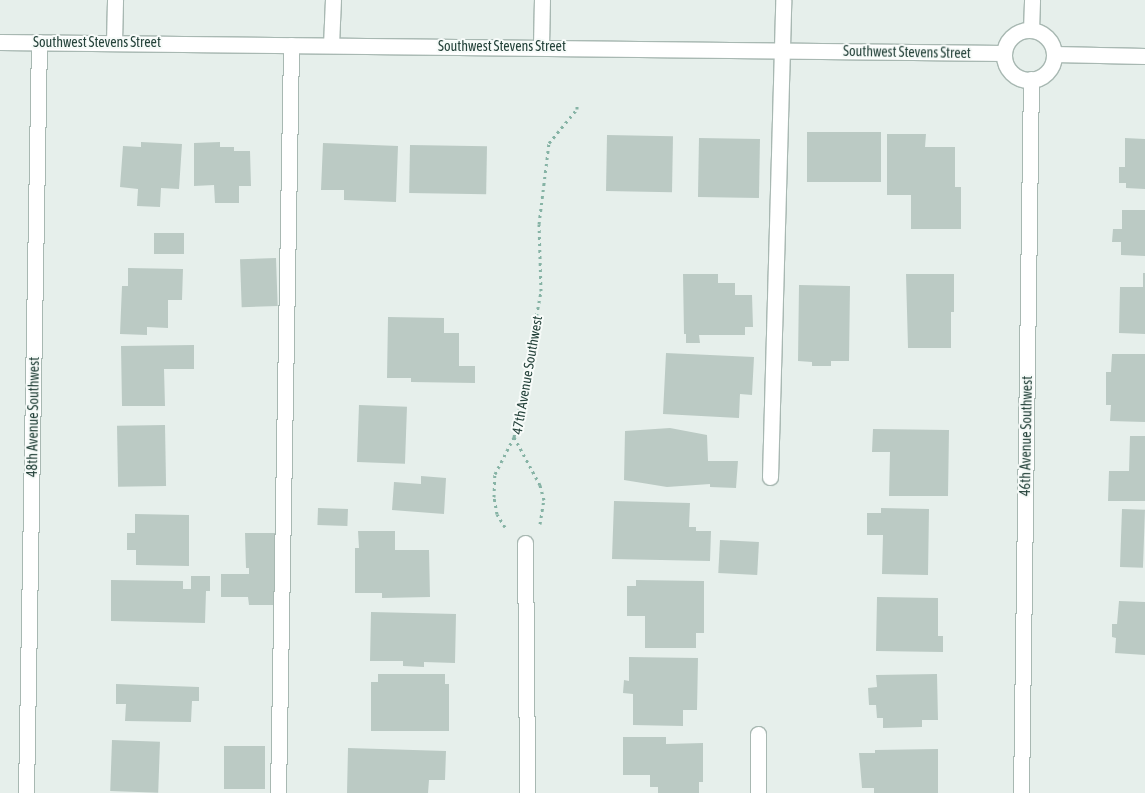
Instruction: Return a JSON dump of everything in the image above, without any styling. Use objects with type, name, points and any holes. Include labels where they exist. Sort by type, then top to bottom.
[{"type":"street","points":[[114,42],[115,0]]},
{"type":"street","points":[[331,45],[333,0]]},
{"type":"street","points":[[542,0],[542,46]]},
{"type":"street","points":[[770,477],[783,0]]},
{"type":"street","points":[[1031,30],[1032,0]]},
{"type":"street","points":[[1031,30],[1041,33],[1048,38],[1054,54],[1050,68],[1037,79],[1021,79],[1013,75],[1007,68],[1004,53],[1011,37],[1018,32],[1031,30]]},
{"type":"street","name":"Southwest Stevens Street","points":[[0,42],[542,46],[1004,53]]},
{"type":"street","name":"48th Avenue Southwest","points":[[26,793],[39,42]]},
{"type":"street","points":[[278,793],[291,45]]},
{"type":"street","points":[[1054,54],[1145,56]]},
{"type":"street","name":"46th Avenue Southwest","points":[[1021,793],[1031,79]]},
{"type":"street","points":[[525,543],[527,793]]},
{"type":"street","points":[[758,734],[758,793]]},
{"type":"path","name":"47th Avenue Southwest","points":[[525,543],[539,534],[544,500],[540,485],[514,437],[542,291],[539,224],[549,143],[577,109],[578,104]]},
{"type":"path","points":[[514,437],[495,474],[494,497],[497,514],[510,535],[525,543]]},
{"type":"building","points":[[807,132],[881,132],[881,182],[807,182]]},
{"type":"building","points":[[887,134],[926,134],[925,147],[955,147],[955,187],[961,187],[961,229],[911,229],[911,195],[887,195]]},
{"type":"building","points":[[607,135],[673,136],[672,192],[606,191]]},
{"type":"building","points":[[699,138],[760,139],[759,198],[698,197]]},
{"type":"building","points":[[1125,138],[1145,139],[1145,189],[1126,188],[1126,183],[1119,183],[1119,167],[1125,167]]},
{"type":"building","points":[[141,142],[182,144],[179,189],[161,188],[160,207],[137,206],[138,189],[120,187],[123,146],[141,147]]},
{"type":"building","points":[[220,142],[220,147],[234,147],[234,151],[250,151],[251,186],[239,186],[239,203],[215,203],[214,185],[194,186],[194,143]]},
{"type":"building","points":[[323,143],[398,146],[396,202],[344,200],[344,190],[321,190]]},
{"type":"building","points":[[410,145],[487,146],[486,194],[409,193]]},
{"type":"building","points":[[1122,210],[1145,210],[1145,256],[1121,255],[1121,242],[1112,242],[1113,229],[1122,229]]},
{"type":"building","points":[[154,233],[184,233],[184,254],[154,254]]},
{"type":"building","points":[[276,258],[278,306],[242,307],[240,259]]},
{"type":"building","points":[[128,268],[183,269],[182,300],[168,300],[168,328],[147,327],[147,335],[120,334],[122,286],[128,286]]},
{"type":"building","points":[[1143,273],[1145,273],[1145,334],[1119,333],[1120,287],[1143,287]]},
{"type":"building","points":[[683,274],[718,274],[718,283],[735,283],[735,295],[752,295],[753,327],[745,327],[745,335],[699,335],[700,343],[686,343],[686,334],[684,334]]},
{"type":"building","points":[[906,274],[954,274],[954,312],[951,312],[951,348],[908,348]]},
{"type":"building","points":[[799,285],[850,286],[849,361],[831,361],[831,366],[812,366],[812,362],[798,361]]},
{"type":"building","points":[[388,317],[444,318],[444,333],[459,333],[459,366],[475,366],[475,383],[411,382],[411,378],[387,378]]},
{"type":"building","points":[[194,345],[194,369],[164,369],[165,406],[122,406],[121,346]]},
{"type":"building","points":[[666,353],[754,357],[752,395],[740,394],[739,418],[663,414]]},
{"type":"building","points":[[1112,354],[1145,354],[1145,422],[1110,421],[1111,405],[1106,405],[1106,372],[1111,372]]},
{"type":"building","points":[[359,405],[407,407],[405,464],[357,462]]},
{"type":"building","points":[[165,425],[166,486],[118,487],[117,426]]},
{"type":"building","points":[[670,428],[707,435],[708,461],[738,461],[736,488],[710,487],[710,484],[667,487],[624,480],[625,431]]},
{"type":"building","points":[[873,429],[949,430],[948,496],[889,496],[890,452],[872,452]]},
{"type":"building","points":[[1130,436],[1145,436],[1145,501],[1108,501],[1109,471],[1129,471]]},
{"type":"building","points":[[421,476],[446,478],[444,514],[392,510],[394,482],[421,484]]},
{"type":"building","points":[[614,501],[690,503],[689,527],[696,527],[696,531],[711,531],[710,561],[612,559]]},
{"type":"building","points":[[318,508],[348,509],[347,526],[317,525]]},
{"type":"building","points":[[881,508],[929,509],[928,575],[882,574],[883,535],[867,535],[867,513],[881,513]]},
{"type":"building","points":[[1122,509],[1145,510],[1143,568],[1120,567]]},
{"type":"building","points":[[135,514],[189,515],[189,566],[136,565],[136,550],[127,550],[127,533],[135,533]]},
{"type":"building","points":[[358,531],[395,531],[395,550],[429,550],[430,597],[382,598],[382,593],[355,593],[355,548],[359,548]]},
{"type":"building","points":[[245,533],[276,533],[277,605],[249,605],[248,597],[221,597],[221,574],[249,574],[249,568],[246,568]]},
{"type":"building","points":[[720,540],[759,542],[757,575],[718,573]]},
{"type":"building","points":[[191,576],[210,576],[210,591],[206,591],[205,623],[111,621],[111,580],[183,581],[183,589],[191,589]]},
{"type":"building","points":[[636,580],[704,581],[704,633],[696,633],[696,648],[645,648],[645,616],[627,616],[627,586],[636,586]]},
{"type":"building","points":[[877,597],[938,598],[938,636],[943,636],[943,652],[876,651]]},
{"type":"building","points":[[1119,601],[1145,602],[1145,655],[1115,653],[1116,638],[1112,637],[1112,624],[1117,624]]},
{"type":"building","points":[[371,612],[456,614],[455,663],[424,662],[424,667],[403,666],[403,661],[370,661]]},
{"type":"building","points":[[629,657],[698,658],[697,710],[683,710],[683,726],[633,725],[633,694],[623,693],[624,680],[629,681]]},
{"type":"building","points":[[378,674],[445,674],[445,684],[449,684],[449,731],[371,731],[371,682],[378,682]]},
{"type":"building","points":[[937,674],[938,720],[922,720],[922,727],[883,728],[883,718],[877,718],[876,705],[869,705],[868,688],[877,687],[876,675]]},
{"type":"building","points":[[116,684],[199,687],[199,701],[192,701],[191,722],[125,721],[126,704],[116,704]]},
{"type":"building","points":[[623,737],[666,737],[666,744],[703,743],[703,782],[699,782],[699,793],[658,793],[658,787],[650,787],[650,775],[623,775]]},
{"type":"building","points":[[112,740],[160,742],[158,793],[110,791]]},
{"type":"building","points":[[224,746],[265,746],[265,789],[224,789]]},
{"type":"building","points":[[348,748],[446,751],[445,780],[429,780],[428,793],[347,793]]},
{"type":"building","points":[[938,749],[938,793],[874,793],[874,788],[862,788],[859,753],[875,753],[875,750]]}]
